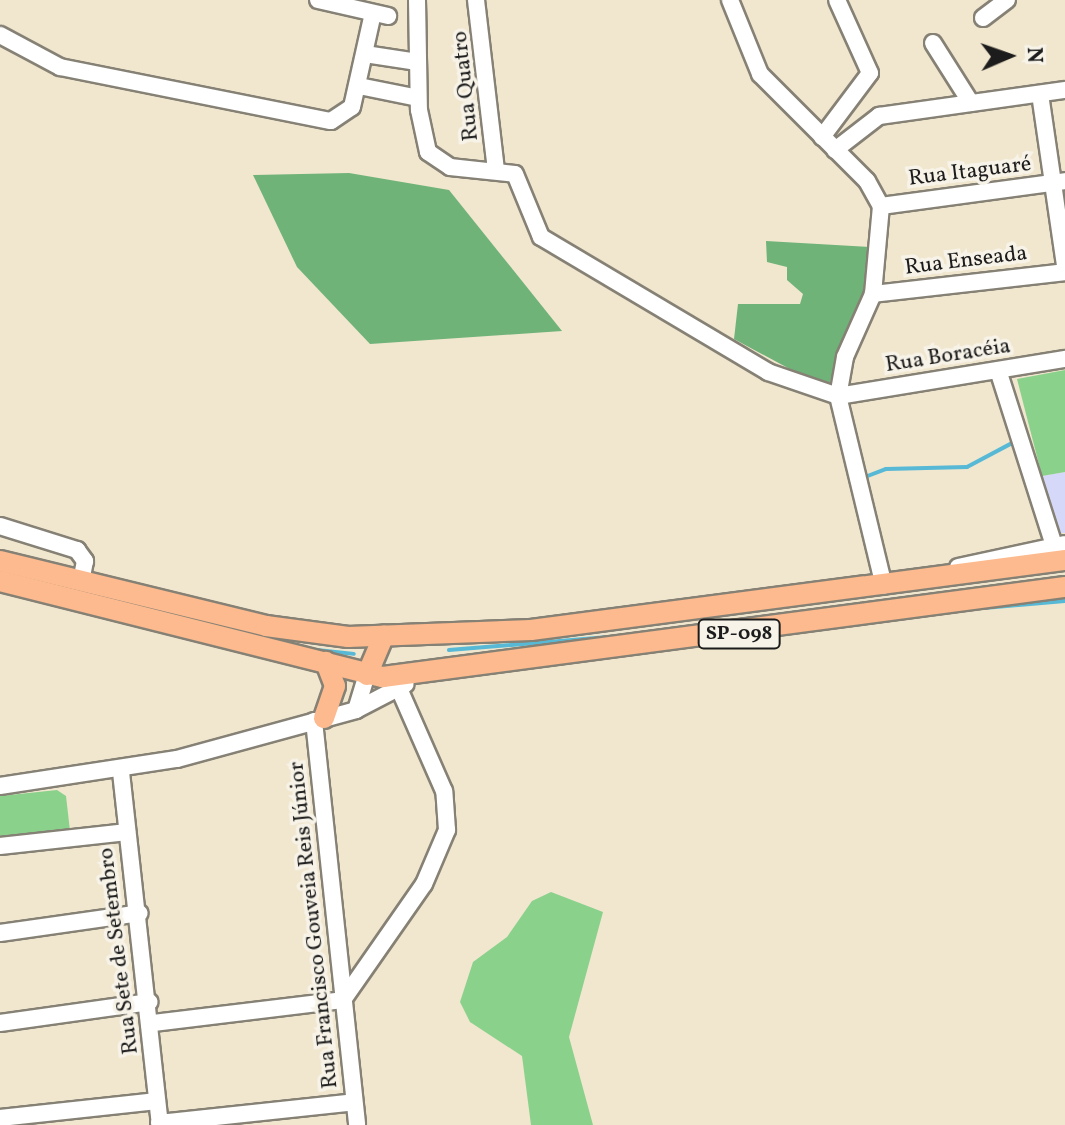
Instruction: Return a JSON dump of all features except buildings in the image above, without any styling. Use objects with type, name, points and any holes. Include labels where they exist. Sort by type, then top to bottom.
[{"type":"main road","name":"SP-098","points":[[0,561],[314,635],[413,637],[495,634],[884,586],[1061,550]]},
{"type":"main road","name":"SP-098","points":[[0,581],[406,683],[1065,587]]},
{"type":"main road","points":[[665,644],[654,633],[658,624],[711,605]]},
{"type":"main road","points":[[367,675],[384,635]]},
{"type":"main road","points":[[406,683],[422,655],[413,637]]},
{"type":"main road","points":[[319,720],[335,686],[326,662]]},
{"type":"street","points":[[0,35],[60,67],[312,121],[344,116],[359,86],[365,54],[381,15],[318,0]]},
{"type":"street","points":[[417,0],[421,134],[437,161],[515,174],[533,227],[566,254],[768,372],[838,396]]},
{"type":"street","name":"Rua Quatro","points":[[476,0],[496,169]]},
{"type":"street","points":[[730,0],[760,74],[835,150],[881,206],[873,294],[845,357],[838,396],[884,586]]},
{"type":"street","points":[[822,137],[870,73],[837,0]]},
{"type":"street","points":[[983,18],[1007,0]]},
{"type":"street","points":[[933,43],[971,103]]},
{"type":"street","points":[[365,54],[417,62]]},
{"type":"street","points":[[359,86],[418,98]]},
{"type":"street","points":[[835,150],[879,116],[1065,90]]},
{"type":"street","points":[[1040,94],[1058,182],[1065,269]]},
{"type":"street","name":"Rua Itaguaré","points":[[881,206],[1058,182]]},
{"type":"street","name":"Rua Enseada","points":[[873,294],[1065,269]]},
{"type":"street","name":"Rua Boracéia","points":[[838,396],[1065,359]]},
{"type":"street","points":[[998,370],[1061,550]]},
{"type":"street","points":[[0,526],[77,550],[85,561],[81,581]]},
{"type":"street","points":[[356,710],[367,675]]},
{"type":"street","points":[[0,786],[121,772],[356,710],[406,683],[444,791],[447,830],[424,884],[343,1000],[153,1023]]},
{"type":"street","name":"Rua Francisco Gouveia Reis Júnior","points":[[319,720],[357,1125]]},
{"type":"street","name":"Rua Sete de Setembro","points":[[121,772],[153,1023],[160,1124]]},
{"type":"street","points":[[0,846],[127,832]]},
{"type":"street","points":[[0,933],[140,913]]},
{"type":"street","points":[[0,1023],[150,1002]]},
{"type":"street","points":[[0,1118],[157,1101]]},
{"type":"street","points":[[160,1124],[354,1102]]},
{"type":"shaded area","points":[[1065,472],[1065,533],[1061,533],[1042,476]]},
{"type":"green space","points":[[349,173],[449,190],[562,331],[370,344],[297,267],[253,175]]},
{"type":"green space","points":[[766,241],[870,247],[861,304],[827,389],[734,339],[738,304],[800,304],[803,294],[787,280],[787,267],[767,262]]},
{"type":"green space","points":[[1065,370],[1065,472],[1042,476],[1017,379]]},
{"type":"green space","points":[[57,790],[66,796],[70,831],[0,839],[0,796]]},
{"type":"green space","points":[[551,892],[603,912],[569,1037],[593,1125],[531,1125],[522,1056],[470,1022],[460,1002],[473,962],[507,937],[532,901]]},
{"type":"waterway","points":[[865,477],[886,469],[967,467],[1014,442]]},
{"type":"waterway","points":[[984,608],[1065,601]]},
{"type":"waterway","points":[[449,650],[620,636]]},
{"type":"waterway","points":[[317,650],[354,654]]}]
